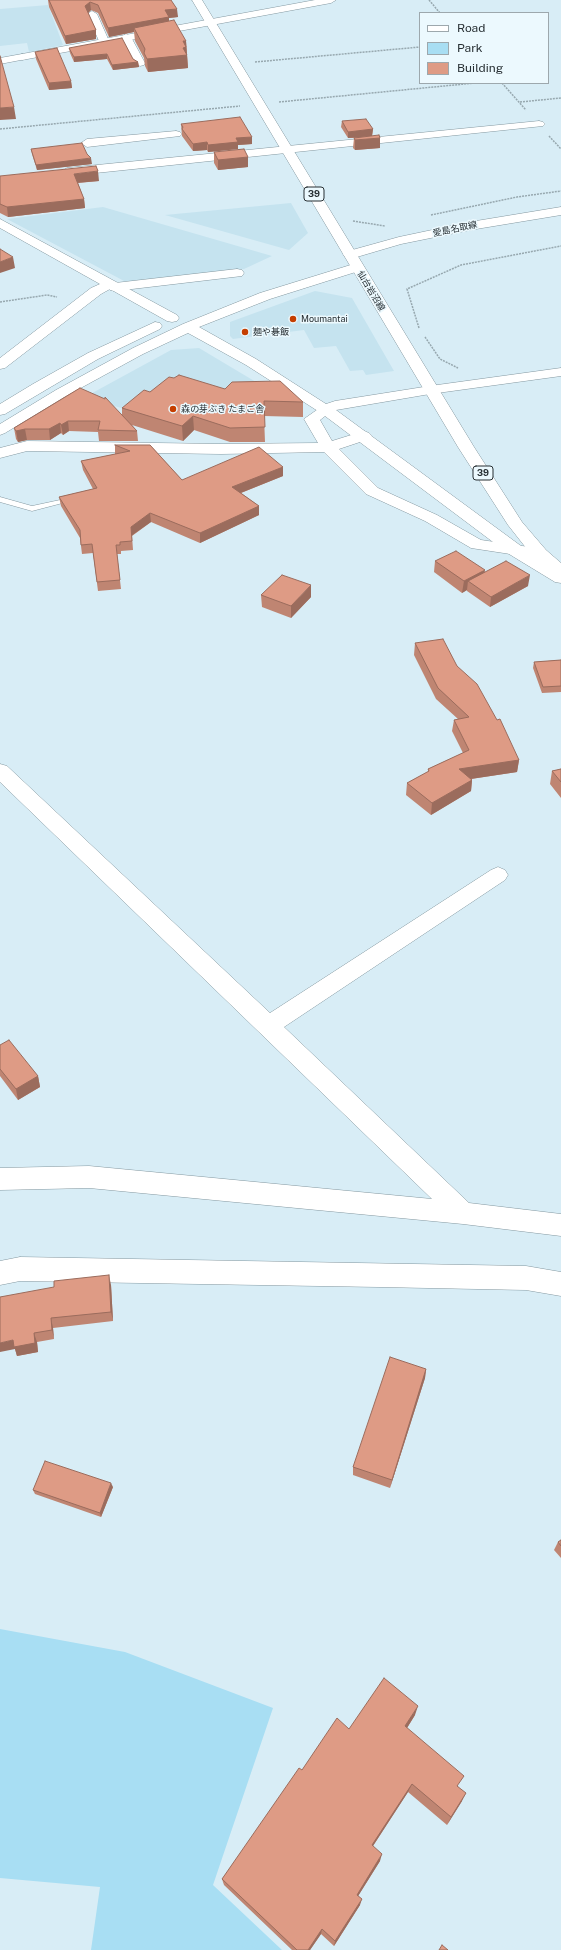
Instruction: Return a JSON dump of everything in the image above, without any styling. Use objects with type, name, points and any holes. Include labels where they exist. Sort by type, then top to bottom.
[{"type":"street","name":"仙台岩沼線","points":[[197,0],[430,390],[516,525],[540,554],[561,572]]},
{"type":"street","points":[[0,61],[331,0]]},
{"type":"street","points":[[92,14],[104,41]]},
{"type":"street","points":[[126,37],[140,63]]},
{"type":"street","points":[[53,174],[98,168],[539,124]]},
{"type":"street","points":[[72,145],[176,134]]},
{"type":"street","points":[[87,143],[98,168]]},
{"type":"street","name":"愛島名取線","points":[[336,259],[399,241],[470,226],[561,211]]},
{"type":"street","name":"愛島名取線","points":[[465,240],[561,221]]},
{"type":"street","points":[[0,223],[172,318]]},
{"type":"street","name":"愛島名取線","points":[[428,248],[442,245]]},
{"type":"street","points":[[0,430],[61,393],[140,350],[188,327],[265,296],[371,263]]},
{"type":"street","points":[[0,365],[96,291],[112,286],[238,273]]},
{"type":"street","points":[[0,411],[38,387],[93,356],[172,318],[186,313]]},
{"type":"street","points":[[188,327],[252,362],[326,410],[364,436],[515,550],[561,578]]},
{"type":"street","points":[[540,554],[478,544],[431,518],[372,491],[328,447],[312,419],[335,405],[469,384],[561,372]]},
{"type":"street","points":[[0,452],[26,446],[213,449],[328,447],[364,436]]},
{"type":"street","points":[[0,771],[463,1213]]},
{"type":"street","points":[[268,1026],[498,875]]},
{"type":"street","points":[[0,1179],[88,1177],[463,1213],[561,1225]]},
{"type":"street","points":[[0,1273],[20,1269],[395,1275],[526,1278],[561,1284]]},
{"type":"lane","points":[[0,499],[32,510],[83,497]]},
{"type":"path","points":[[428,0],[439,12]]},
{"type":"path","points":[[235,64],[419,48]]},
{"type":"path","points":[[0,130],[465,84]]},
{"type":"path","points":[[503,84],[519,102],[561,98]]},
{"type":"path","points":[[426,216],[509,199],[561,191]]},
{"type":"path","points":[[350,220],[388,226]]},
{"type":"path","points":[[419,328],[407,289],[461,265],[561,246]]},
{"type":"path","points":[[0,302],[47,295],[60,298]]},
{"type":"path","points":[[423,334],[440,359],[463,371],[469,384]]},
{"type":"shaded area","points":[[48,5],[63,45],[29,52],[27,43],[0,46],[0,9]]},
{"type":"shaded area","points":[[291,203],[308,233],[289,250],[165,215]]},
{"type":"shaded area","points":[[103,207],[272,256],[244,269],[126,282],[7,219]]},
{"type":"shaded area","points":[[315,291],[352,298],[394,371],[366,375],[363,370],[350,371],[336,346],[314,348],[304,330],[233,339],[230,336],[230,322]]},
{"type":"shaded area","points":[[199,348],[261,385],[190,429],[85,397],[171,350]]},
{"type":"green space","points":[[0,1629],[125,1652],[273,1708],[213,1885],[282,1950],[91,1950],[100,1887],[0,1878]]},
{"type":"building","points":[[49,0],[171,0],[177,9],[165,10],[169,17],[108,28],[98,5],[90,2],[85,6],[96,30],[65,36]]},
{"type":"building","points":[[174,20],[186,41],[183,41],[186,47],[183,48],[187,55],[147,59],[144,53],[145,49],[134,28]]},
{"type":"building","points":[[122,38],[133,59],[138,62],[112,65],[107,54],[74,57],[69,48]]},
{"type":"building","points":[[57,48],[71,81],[49,83],[35,52]]},
{"type":"building","points":[[0,56],[14,107],[0,108]]},
{"type":"building","points":[[240,117],[252,137],[236,138],[238,142],[208,145],[207,142],[193,144],[182,129],[183,127],[181,124]]},
{"type":"building","points":[[366,119],[373,129],[348,132],[342,121]]},
{"type":"building","points":[[379,135],[380,138],[355,140],[354,138]]},
{"type":"building","points":[[82,143],[87,154],[91,158],[36,165],[31,149]]},
{"type":"building","points":[[244,149],[248,157],[218,160],[214,152]]},
{"type":"building","points":[[96,166],[98,171],[74,174],[84,199],[7,207],[0,204],[0,176]]},
{"type":"building","points":[[0,249],[13,257],[0,262]]},
{"type":"building","points":[[179,375],[225,389],[232,382],[280,381],[303,402],[264,401],[265,427],[230,428],[193,416],[182,426],[122,408],[144,390],[150,392],[169,377],[174,378]]},
{"type":"building","points":[[80,388],[105,399],[105,397],[137,431],[98,430],[100,421],[68,421],[61,425],[60,423],[49,429],[25,429],[16,431],[14,428]]},
{"type":"building","points":[[115,445],[150,445],[182,480],[259,447],[283,467],[232,487],[259,506],[200,533],[150,513],[131,527],[132,541],[120,542],[120,545],[116,545],[120,580],[97,582],[92,544],[81,545],[80,530],[59,497],[97,488],[81,461],[130,451]]},
{"type":"building","points":[[456,551],[485,570],[464,581],[435,561]]},
{"type":"building","points":[[506,561],[530,575],[491,597],[468,581]]},
{"type":"building","points":[[282,575],[311,585],[291,606],[261,595]]},
{"type":"building","points":[[443,639],[457,666],[477,684],[497,720],[500,719],[519,760],[459,769],[472,780],[432,803],[407,783],[429,771],[428,769],[469,750],[454,720],[469,717],[438,688],[415,643]]},
{"type":"building","points":[[561,660],[561,686],[543,687],[534,662]]},
{"type":"building","points":[[561,769],[561,782],[552,771]]},
{"type":"building","points":[[9,1040],[38,1076],[16,1089],[0,1069],[0,1045]]},
{"type":"building","points":[[109,1275],[111,1312],[51,1318],[52,1330],[34,1333],[35,1343],[14,1347],[13,1340],[0,1343],[0,1297],[54,1287],[54,1281]]},
{"type":"building","points":[[390,1357],[426,1369],[392,1480],[353,1467]]},
{"type":"building","points":[[45,1461],[111,1483],[100,1513],[33,1490]]},
{"type":"building","points":[[384,1678],[418,1706],[405,1726],[464,1776],[457,1786],[466,1793],[451,1817],[412,1784],[372,1845],[382,1854],[357,1895],[362,1899],[335,1941],[322,1929],[308,1950],[297,1950],[222,1879],[299,1768],[302,1770],[337,1718],[349,1729]]},
{"type":"building","points":[[442,1945],[448,1950],[439,1950]]},
{"type":"place","name":"Moumantai","points":[[293,319]]},
{"type":"place","name":"麺や碁飯","points":[[245,332]]},
{"type":"place","name":"森の芽ぶき たまご舎","points":[[173,409]]}]
